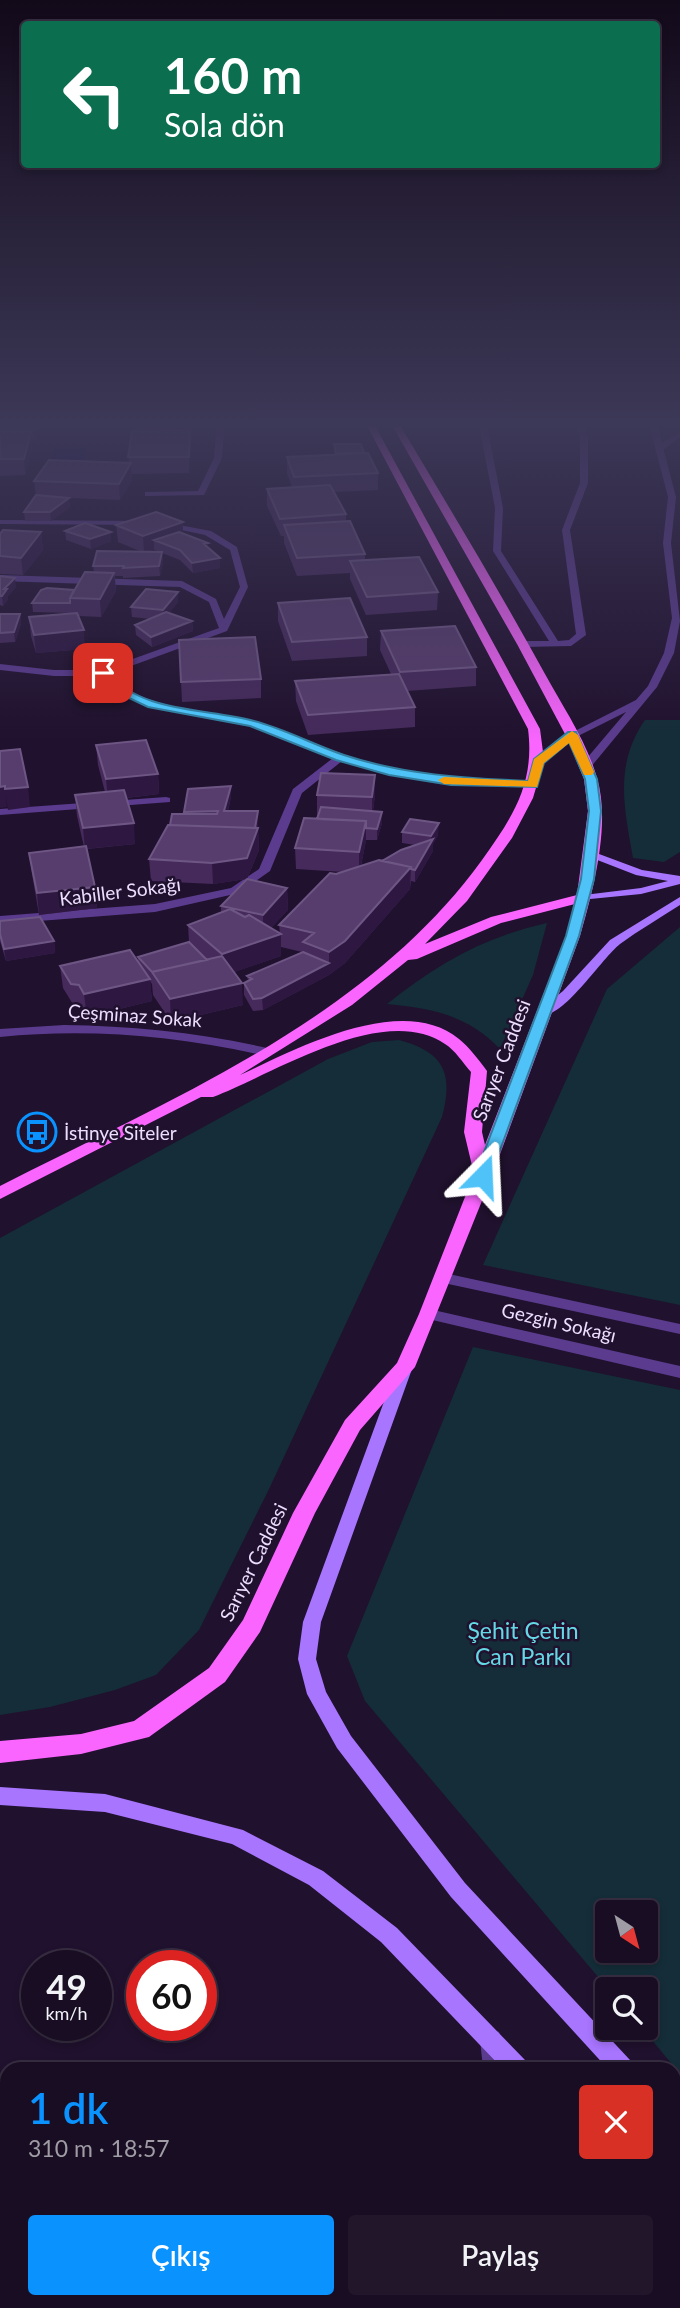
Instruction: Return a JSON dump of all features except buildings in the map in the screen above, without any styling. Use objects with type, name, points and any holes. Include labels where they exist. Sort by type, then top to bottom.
[{"type":"main road","points":[[394,966],[443,919],[488,865],[533,785],[539,761],[534,729],[426,528]]},
{"type":"main road","name":"Sarıyer Caddesi","points":[[0,1752],[81,1744],[140,1730],[217,1675],[252,1625],[304,1513],[352,1425],[405,1367],[444,1278],[545,1012],[584,898],[595,811],[591,779],[572,735],[523,644],[456,528]]},
{"type":"main road","points":[[539,761],[572,735]]},
{"type":"main road","points":[[591,854],[640,873],[680,881]]},
{"type":"main road","points":[[0,1193],[298,1034],[394,966],[463,929],[493,919],[584,898],[642,891],[680,881]]},
{"type":"main road","points":[[545,1012],[567,994],[614,943],[680,901]]},
{"type":"main road","points":[[173,1102],[221,1089],[269,1070],[346,1033],[378,1026],[410,1027],[456,1043],[479,1072],[473,1132],[483,1176]]},
{"type":"main road","points":[[405,1367],[312,1622],[307,1660],[317,1694],[344,1742],[458,1890],[616,2062]]},
{"type":"main road","points":[[0,1796],[104,1803],[236,1836],[316,1878],[389,1935],[512,2062]]},
{"type":"street","points":[[0,667],[54,673],[103,673],[224,629],[244,587],[234,549],[208,533],[187,528]]},
{"type":"street","points":[[498,528],[497,551],[555,643]]},
{"type":"street","points":[[523,644],[571,643],[581,635],[567,528]]},
{"type":"street","points":[[586,766],[652,687],[669,653],[676,618],[667,543],[669,528]]},
{"type":"street","points":[[0,578],[182,583],[213,601],[224,629]]},
{"type":"street","points":[[103,673],[113,687],[152,705],[253,724],[340,758],[393,772],[451,781],[533,785]]},
{"type":"street","points":[[572,735],[637,702]]},
{"type":"street","name":"Kabiller Sokağı","points":[[0,920],[155,908],[235,891],[264,871],[297,791],[340,758]]},
{"type":"street","points":[[0,812],[166,800]]},
{"type":"street","name":"Çeşminaz Sokak","points":[[0,1033],[40,1028],[212,1039],[266,1052]]},
{"type":"street","name":"Gezgin Sokağı","points":[[444,1278],[680,1329]]},
{"type":"street","name":"Gezgin Sokağı","points":[[429,1314],[680,1371]]},
{"type":"street","points":[[491,2039],[493,2062]]},
{"type":"green space","points":[[645,720],[680,720],[680,852],[664,862],[633,858],[627,821],[625,770],[635,737]]},
{"type":"green space","points":[[547,923],[533,975],[500,1049],[462,1021],[434,1011],[387,1004],[424,976],[462,954],[502,936]]},
{"type":"green space","points":[[680,927],[680,1305],[483,1265],[607,989]]},
{"type":"green space","points":[[399,1040],[426,1051],[442,1066],[447,1088],[442,1117],[270,1487],[199,1630],[156,1675],[115,1690],[50,1707],[0,1715],[0,1238],[328,1059],[372,1042]]},
{"type":"green space","name":"Şehit Çetin Can Parkı","points":[[473,1347],[680,1390],[680,2062],[670,2062],[652,2040],[658,2040],[658,1977],[598,1977],[365,1701],[347,1656]]},
{"type":"slow traffic","points":[[444,780],[533,785],[539,761],[572,735],[588,772]]},
{"type":"place","name":"İstinye Siteler","points":[[37,1132]]},
{"type":"route","points":[[103,673],[113,687],[152,705],[253,724],[340,758],[393,772],[451,781],[533,785],[539,761],[572,735],[591,779],[595,811],[588,879],[573,936],[483,1176]]}]
